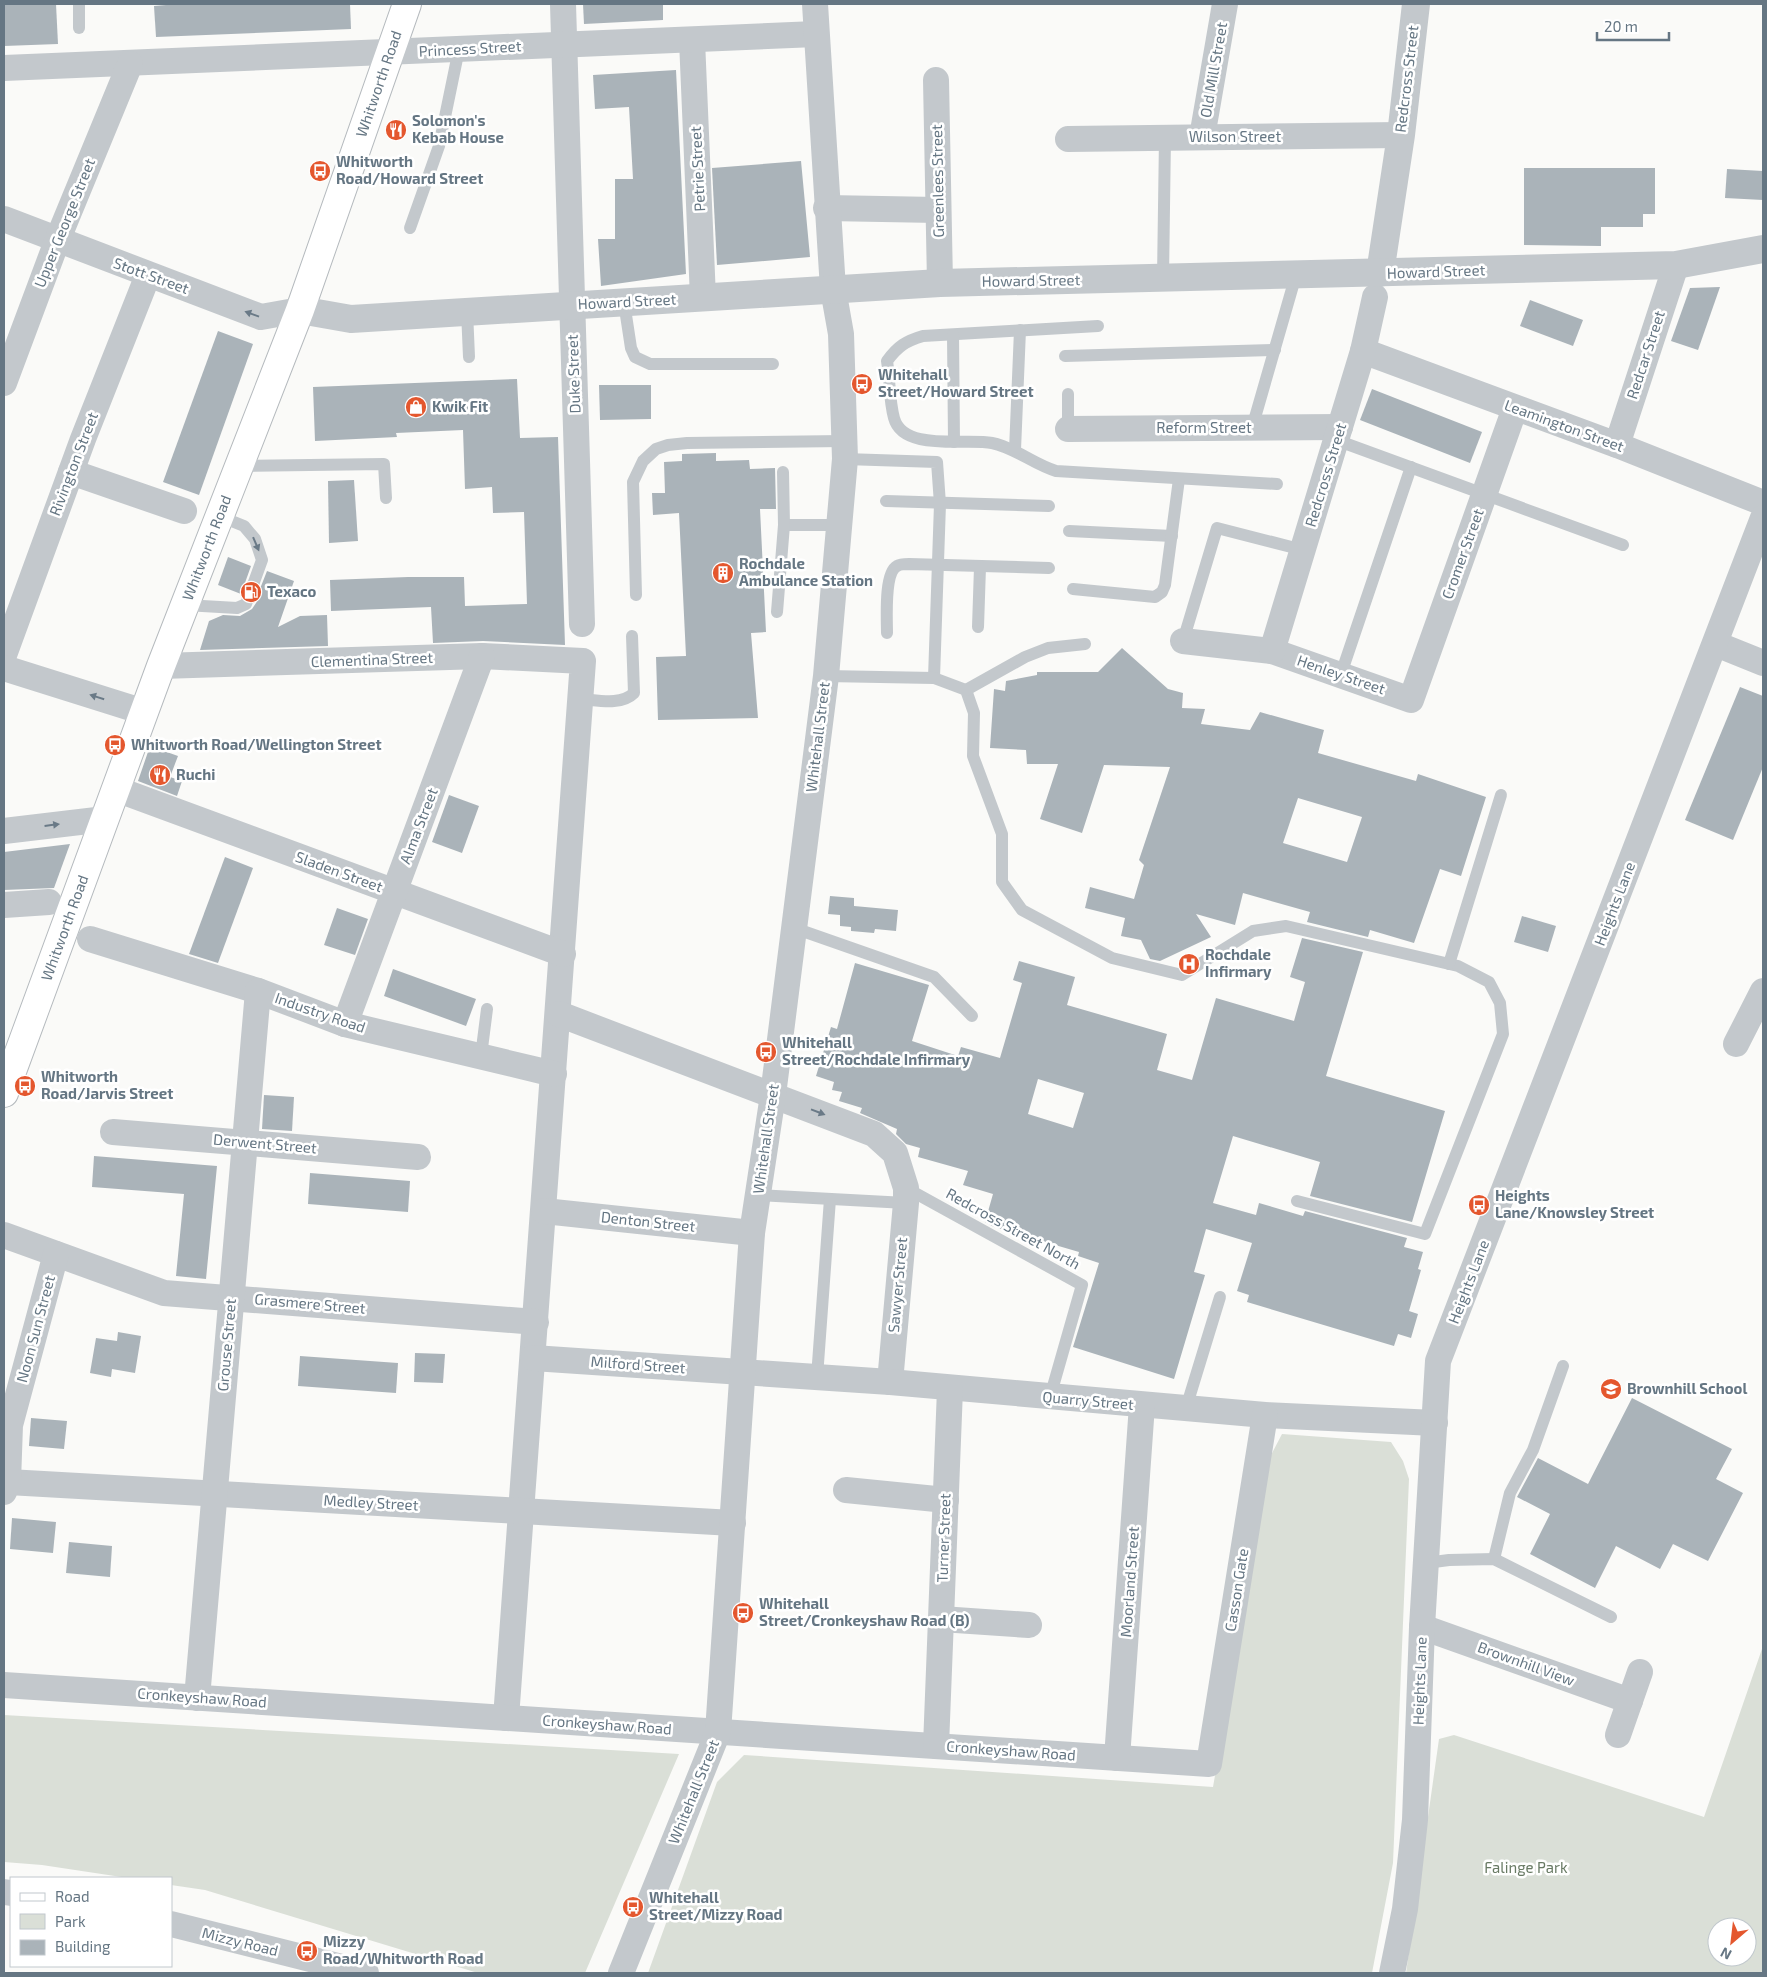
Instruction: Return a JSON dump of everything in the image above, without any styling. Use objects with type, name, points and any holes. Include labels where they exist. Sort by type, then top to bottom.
[{"type":"main road","name":"Whitworth Road","points":[[4,1092],[11,1055],[105,819],[184,605],[300,310],[407,4]]},
{"type":"street","name":"Duke Street","points":[[563,4],[582,624]]},
{"type":"street","name":"Whitehall Street","points":[[621,1973],[718,1732],[734,1523],[752,1234],[773,1095],[826,676],[844,450],[841,334],[833,289],[826,208],[815,4]]},
{"type":"street","name":"Old Mill Street","points":[[1202,137],[1225,4]]},
{"type":"street","name":"Redcross Street","points":[[1272,651],[1363,351],[1377,285],[1401,136],[1416,4]]},
{"type":"street","name":"Princess Street","points":[[4,68],[816,34]]},
{"type":"street","name":"Petrie Street","points":[[692,40],[703,298]]},
{"type":"street","name":"Upper George Street","points":[[4,384],[57,241],[130,64]]},
{"type":"street","name":"Greenlees Street","points":[[936,80],[940,283]]},
{"type":"street","name":"Wilson Street","points":[[1068,139],[1401,136]]},
{"type":"street","points":[[826,208],[938,210]]},
{"type":"street","name":"Stott Street","points":[[4,219],[57,241],[261,317],[300,310]]},
{"type":"street","name":"Howard Street","points":[[300,310],[351,319],[940,283],[1296,275],[1377,285],[1676,265],[1763,249]]},
{"type":"street","name":"Redcar Street","points":[[1617,445],[1676,265]]},
{"type":"street","name":"Rivington Street","points":[[4,655],[71,472],[148,275]]},
{"type":"street","name":"Leamington Street","points":[[1363,351],[1617,445],[1763,503]]},
{"type":"street","name":"Cromer Street","points":[[1411,700],[1515,408]]},
{"type":"street","name":"Reform Street","points":[[1068,429],[1252,428],[1338,434]]},
{"type":"street","points":[[71,472],[184,511]]},
{"type":"street","name":"Heights Lane","points":[[1392,1973],[1405,1909],[1415,1820],[1422,1627],[1438,1361],[1763,518]]},
{"type":"street","points":[[1183,641],[1272,651]]},
{"type":"street","points":[[1716,644],[1763,663]]},
{"type":"street","name":"Henley Street","points":[[1272,651],[1411,700]]},
{"type":"street","name":"Clementina Street","points":[[161,666],[482,656],[583,661],[580,699]]},
{"type":"street","name":"Alma Street","points":[[345,1024],[482,656]]},
{"type":"street","points":[[4,668],[144,712]]},
{"type":"street","points":[[506,1718],[564,954],[580,699]]},
{"type":"street","name":"Sladen Street","points":[[116,789],[564,954]]},
{"type":"street","points":[[4,831],[105,819]]},
{"type":"street","points":[[4,905],[49,902]]},
{"type":"street","name":"Industry Road","points":[[90,939],[258,991],[345,1024],[554,1074]]},
{"type":"street","name":"Grouse Street","points":[[197,1698],[258,991]]},
{"type":"street","points":[[1736,1044],[1763,991]]},
{"type":"street","points":[[559,1014],[874,1134],[895,1153],[906,1196]]},
{"type":"street","name":"Derwent Street","points":[[113,1132],[418,1157]]},
{"type":"street","name":"Sawyer Street","points":[[890,1382],[906,1196]]},
{"type":"street","name":"Denton Street","points":[[544,1211],[752,1234]]},
{"type":"street","name":"Grasmere Street","points":[[4,1235],[164,1293],[536,1322]]},
{"type":"street","name":"Noon Sun Street","points":[[6,1479],[10,1425],[56,1254]]},
{"type":"street","name":"Milford Street","points":[[533,1358],[742,1372]]},
{"type":"street","name":"Quarry Street","points":[[742,1372],[890,1382],[950,1389],[1265,1415],[1435,1423]]},
{"type":"street","name":"Turner Street","points":[[936,1746],[950,1389]]},
{"type":"street","name":"Moorland Street","points":[[1118,1758],[1142,1405]]},
{"type":"street","name":"Casson Gate","points":[[1209,1764],[1265,1415]]},
{"type":"street","name":"Medley Street","points":[[6,1479],[214,1494],[734,1523]]},
{"type":"street","points":[[846,1490],[946,1500]]},
{"type":"street","points":[[941,1619],[1029,1625]]},
{"type":"street","name":"Brownhill View","points":[[1422,1627],[1630,1701]]},
{"type":"street","points":[[1618,1735],[1640,1672]]},
{"type":"street","name":"Cronkeyshaw Road","points":[[4,1685],[1209,1764]]},
{"type":"street","name":"Mizzy Road","points":[[172,1924],[366,1973]]},
{"type":"lane","points":[[79,4],[79,28]]},
{"type":"lane","points":[[410,228],[439,146],[459,49]]},
{"type":"lane","points":[[1163,278],[1165,137]]},
{"type":"lane","points":[[1252,428],[1296,275]]},
{"type":"lane","points":[[624,302],[631,348],[635,357],[650,364],[773,364]]},
{"type":"lane","points":[[467,311],[469,357]]},
{"type":"lane","points":[[1098,326],[923,336],[906,341],[896,348],[888,361],[894,419],[899,429],[914,439],[992,443],[1015,450],[1041,466],[1056,470],[1277,484]]},
{"type":"lane","points":[[1015,450],[1020,330]]},
{"type":"lane","points":[[953,335],[954,442]]},
{"type":"lane","points":[[1065,356],[1275,350]]},
{"type":"lane","points":[[1068,394],[1068,429]]},
{"type":"lane","points":[[1338,434],[1411,467],[1623,545]]},
{"type":"lane","points":[[934,678],[940,504],[937,441]]},
{"type":"lane","points":[[636,595],[632,482],[643,461],[656,449],[668,445],[687,444],[844,450],[937,462]]},
{"type":"lane","points":[[239,466],[384,464],[386,498]]},
{"type":"lane","points":[[1341,674],[1411,467]]},
{"type":"lane","points":[[777,612],[784,525],[783,472]]},
{"type":"lane","points":[[1073,589],[1155,596],[1162,592],[1165,585],[1179,479]]},
{"type":"lane","points":[[886,501],[1049,506]]},
{"type":"lane","points":[[184,605],[237,608],[246,604],[262,560],[255,539],[244,526],[219,516]]},
{"type":"lane","points":[[784,525],[839,525]]},
{"type":"lane","points":[[1183,641],[1217,528],[1303,550]]},
{"type":"lane","points":[[1069,531],[1172,536]]},
{"type":"lane","points":[[887,633],[888,586],[892,571],[897,566],[909,564],[1049,568]]},
{"type":"lane","points":[[978,627],[980,567]]},
{"type":"lane","points":[[580,699],[619,701],[629,698],[634,693],[632,636]]},
{"type":"lane","points":[[826,676],[934,678],[966,690],[1025,657],[1048,648],[1085,644]]},
{"type":"lane","points":[[966,690],[974,713],[973,756],[1002,834],[1002,882],[1022,910],[1112,958],[1182,974],[1253,931],[1286,926],[1449,964],[1489,982],[1500,1003],[1503,1034],[1424,1234],[1297,1201]]},
{"type":"lane","points":[[1449,964],[1501,795]]},
{"type":"lane","points":[[794,928],[934,977],[972,1016]]},
{"type":"lane","points":[[481,1056],[487,1009]]},
{"type":"lane","points":[[758,1195],[830,1199],[906,1196]]},
{"type":"lane","name":"Redcross Street North","points":[[906,1196],[1082,1285],[1050,1397]]},
{"type":"lane","points":[[817,1377],[830,1199]]},
{"type":"lane","points":[[1186,1408],[1220,1297]]},
{"type":"lane","points":[[1494,1558],[1510,1494],[1533,1450],[1563,1366]]},
{"type":"lane","points":[[1426,1563],[1494,1558],[1610,1617]]},
{"type":"green space","points":[[1282,1434],[1391,1442],[1403,1461],[1409,1479],[1393,1863],[1372,1973],[648,1973],[717,1782],[744,1755],[1213,1787],[1270,1457]]},
{"type":"green space","name":"Falinge Park","points":[[1763,1646],[1763,1973],[1406,1973],[1439,1739],[1454,1735],[1704,1817]]},
{"type":"green space","points":[[4,1715],[679,1754],[585,1973],[478,1973],[205,1890],[172,1885],[172,1877],[121,1877],[42,1865],[4,1862]]},
{"type":"building","points":[[4,4],[56,4],[58,44],[4,46]]},
{"type":"building","points":[[178,4],[350,4],[351,29],[156,37],[154,6]]},
{"type":"building","points":[[583,4],[663,4],[663,20],[584,24]]},
{"type":"building","points":[[676,70],[686,274],[601,286],[598,239],[615,239],[615,179],[633,179],[629,107],[595,109],[593,75]]},
{"type":"building","points":[[801,161],[810,257],[717,265],[712,168]]},
{"type":"building","points":[[1524,168],[1655,168],[1655,214],[1643,214],[1643,227],[1601,227],[1601,246],[1524,245]]},
{"type":"building","points":[[1727,169],[1763,171],[1763,200],[1725,198]]},
{"type":"building","points":[[1720,287],[1698,350],[1671,341],[1690,288]]},
{"type":"building","points":[[1530,300],[1583,320],[1573,346],[1520,326]]},
{"type":"building","points":[[218,331],[253,344],[199,495],[163,482]]},
{"type":"building","points":[[517,379],[520,438],[558,437],[565,645],[483,641],[433,643],[431,607],[331,611],[330,580],[408,577],[464,577],[465,606],[527,604],[524,512],[493,513],[492,487],[465,489],[463,430],[396,433],[397,437],[315,441],[313,387]]},
{"type":"building","points":[[599,385],[651,385],[651,419],[600,420]]},
{"type":"building","points":[[1372,389],[1482,432],[1470,463],[1360,420]]},
{"type":"building","name":"Rochdale Ambulance Station","points":[[716,453],[716,461],[749,460],[750,469],[775,468],[776,509],[760,509],[766,632],[751,633],[758,718],[658,720],[656,657],[686,656],[679,513],[653,515],[652,493],[665,493],[664,462],[682,461],[682,454]]},
{"type":"building","points":[[354,480],[358,541],[329,543],[328,481]]},
{"type":"building","points":[[228,557],[251,566],[241,594],[218,585]]},
{"type":"building","points":[[267,571],[294,581],[278,627],[300,616],[327,615],[328,646],[200,650],[209,621],[223,615],[240,616],[252,609],[258,600],[256,599]]},
{"type":"building","name":"Rochdale Infirmary","points":[[1122,648],[1168,689],[1183,693],[1182,708],[1205,709],[1201,724],[1250,730],[1260,712],[1324,730],[1318,753],[1416,781],[1418,774],[1486,797],[1461,876],[1440,869],[1414,943],[1370,930],[1368,937],[1307,922],[1310,912],[1243,893],[1235,925],[1196,914],[1211,937],[1160,961],[1150,959],[1141,940],[1121,936],[1125,918],[1085,908],[1090,887],[1134,899],[1144,865],[1139,860],[1170,767],[1104,765],[1082,833],[1040,819],[1058,764],[1027,764],[1026,750],[990,748],[994,689],[1005,691],[1006,681],[1037,675],[1037,672],[1098,672]],"holes":[[[1298,798],[1362,817],[1347,862],[1283,843]]]},
{"type":"building","points":[[1740,687],[1763,696],[1763,767],[1733,840],[1685,820]]},
{"type":"building","points":[[150,746],[178,756],[170,777],[182,781],[177,796],[138,781]]},
{"type":"building","points":[[449,795],[479,806],[462,853],[432,842]]},
{"type":"building","points":[[70,844],[54,888],[4,890],[4,852]]},
{"type":"building","points":[[225,857],[253,868],[218,963],[189,954]]},
{"type":"building","points":[[830,896],[854,898],[854,906],[898,910],[896,931],[875,929],[874,933],[851,931],[851,927],[840,926],[840,915],[828,914]]},
{"type":"building","points":[[337,908],[368,919],[355,955],[324,945]]},
{"type":"building","points":[[1522,916],[1556,926],[1548,952],[1514,942]]},
{"type":"building","points":[[1302,938],[1363,952],[1326,1076],[1445,1111],[1412,1222],[1310,1196],[1320,1162],[1233,1136],[1213,1203],[1256,1215],[1259,1203],[1303,1216],[1305,1211],[1407,1238],[1404,1247],[1423,1252],[1418,1269],[1421,1270],[1409,1311],[1418,1314],[1411,1338],[1398,1334],[1394,1346],[1247,1302],[1249,1295],[1237,1291],[1252,1243],[1206,1229],[1194,1272],[1205,1275],[1174,1379],[1073,1347],[1099,1263],[1078,1256],[1079,1252],[994,1227],[985,1222],[993,1194],[963,1185],[968,1171],[918,1157],[920,1148],[906,1144],[896,1134],[897,1129],[860,1113],[862,1108],[839,1101],[842,1092],[832,1090],[834,1082],[816,1076],[831,1027],[837,1029],[855,963],[929,985],[912,1041],[958,1056],[961,1047],[1000,1058],[1022,983],[1013,980],[1019,961],[1075,977],[1067,1005],[1167,1034],[1157,1070],[1192,1080],[1216,998],[1294,1021],[1305,982],[1290,977]],"holes":[[[1038,1079],[1084,1093],[1073,1128],[1028,1114]]]},
{"type":"building","points":[[393,969],[476,999],[466,1026],[384,996]]},
{"type":"building","points":[[264,1095],[294,1097],[292,1131],[262,1129]]},
{"type":"building","points":[[94,1156],[217,1166],[206,1279],[176,1276],[184,1194],[92,1187]]},
{"type":"building","points":[[310,1173],[410,1181],[408,1212],[308,1204]]},
{"type":"building","points":[[118,1332],[141,1336],[135,1373],[112,1369],[111,1377],[90,1373],[96,1338],[117,1341]]},
{"type":"building","points":[[415,1353],[445,1354],[443,1383],[414,1382]]},
{"type":"building","points":[[300,1356],[398,1363],[396,1393],[298,1386]]},
{"type":"building","points":[[1632,1398],[1732,1449],[1716,1479],[1743,1493],[1708,1561],[1673,1544],[1660,1569],[1616,1546],[1595,1588],[1530,1554],[1550,1514],[1517,1497],[1538,1458],[1588,1484]]},
{"type":"building","points":[[31,1418],[67,1421],[64,1449],[29,1446]]},
{"type":"building","points":[[12,1518],[56,1522],[53,1553],[10,1549]]},
{"type":"building","points":[[69,1542],[112,1546],[110,1577],[66,1573]]},
{"type":"place","name":"Solomon's Kebab House","points":[[396,130]]},
{"type":"place","name":"Whitworth Road/Howard Street","points":[[320,171]]},
{"type":"place","name":"Whitehall Street/Howard Street","points":[[862,384]]},
{"type":"place","name":"Kwik Fit","points":[[416,407]]},
{"type":"place","name":"Rochdale Ambulance Station","points":[[723,573]]},
{"type":"place","name":"Texaco","points":[[251,592]]},
{"type":"place","name":"Whitworth Road/Wellington Street","points":[[115,745]]},
{"type":"place","name":"Ruchi","points":[[160,775]]},
{"type":"place","name":"Rochdale Infirmary","points":[[1189,964]]},
{"type":"place","name":"Whitehall Street/Rochdale Infirmary","points":[[766,1052]]},
{"type":"place","name":"Whitworth Road/Jarvis Street","points":[[25,1086]]},
{"type":"place","name":"Heights Lane/Knowsley Street","points":[[1479,1205]]},
{"type":"place","name":"Brownhill School","points":[[1611,1389]]},
{"type":"place","name":"Whitehall Street/Cronkeyshaw Road (B)","points":[[743,1613]]},
{"type":"place","name":"Whitehall Street/Mizzy Road","points":[[633,1907]]},
{"type":"place","name":"Mizzy Road/Whitworth Road","points":[[307,1951]]}]
